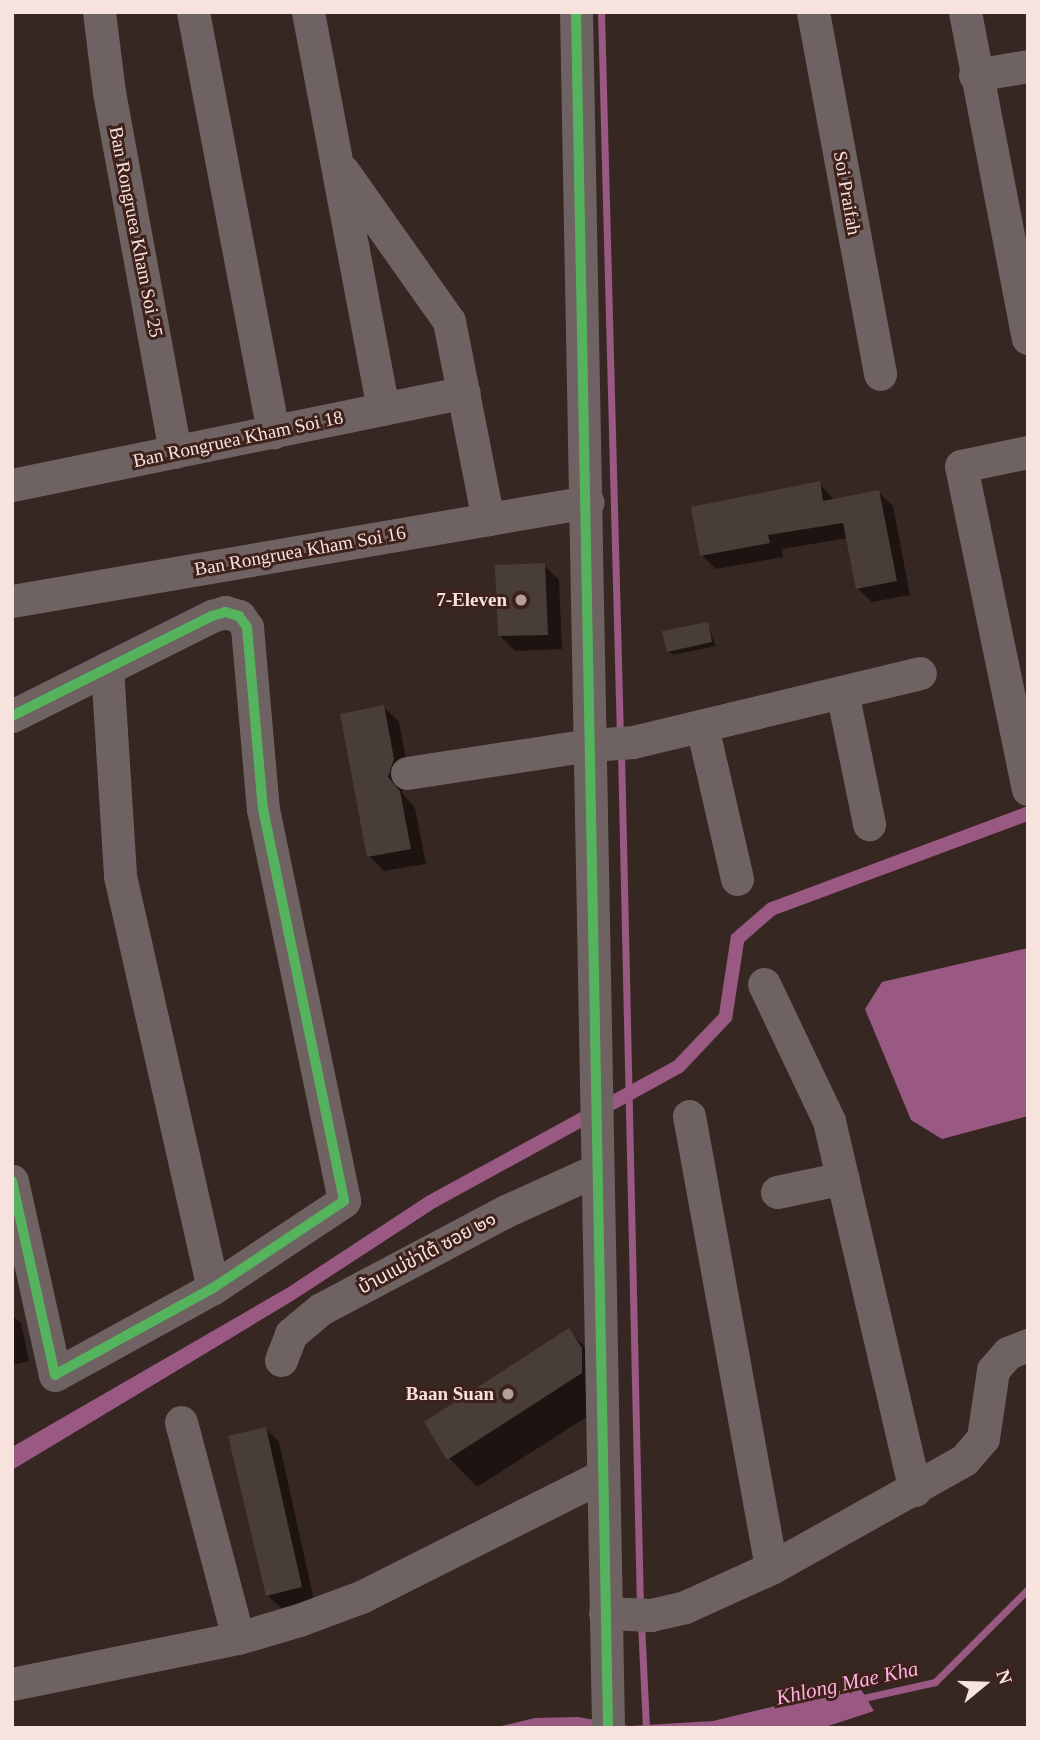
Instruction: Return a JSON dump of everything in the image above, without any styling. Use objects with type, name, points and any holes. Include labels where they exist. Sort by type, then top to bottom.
[{"type":"street","name":"Ban Rongruea Kham Soi 25","points":[[99,12],[109,92],[175,452]]},
{"type":"street","points":[[192,12],[273,432]]},
{"type":"street","points":[[308,12],[383,409]]},
{"type":"street","points":[[576,12],[588,502],[593,1087],[602,1476],[628,1614],[607,1718]]},
{"type":"street","name":"Soi Praifah","points":[[813,12],[880,374]]},
{"type":"street","points":[[965,12],[975,75],[1016,215],[1028,338]]},
{"type":"street","points":[[975,75],[1028,66]]},
{"type":"street","points":[[335,161],[449,321],[488,519]]},
{"type":"street","name":"Ban Rongruea Kham Soi 18","points":[[12,485],[464,392]]},
{"type":"street","points":[[1028,453],[961,467],[1020,707],[1028,789]]},
{"type":"street","name":"Ban Rongruea Kham Soi 16","points":[[12,601],[588,502]]},
{"type":"street","points":[[12,716],[225,612],[239,616],[247,627],[262,809],[344,1201],[213,1288],[55,1375],[12,1181]]},
{"type":"street","points":[[107,668],[120,876],[213,1288]]},
{"type":"street","points":[[407,774],[590,745],[634,742],[920,673]]},
{"type":"street","points":[[842,692],[869,824]]},
{"type":"street","points":[[702,726],[737,879]]},
{"type":"street","points":[[765,984],[823,1100],[915,1490]]},
{"type":"street","points":[[689,1116],[771,1568]]},
{"type":"street","name":"บ้านแม่ข่าใต้ ซอย ๒๑","points":[[281,1360],[291,1334],[321,1309],[594,1155]]},
{"type":"street","points":[[777,1192],[843,1178]]},
{"type":"street","points":[[628,1614],[685,1607],[771,1568],[915,1490],[976,1451],[983,1438],[993,1370],[1008,1353],[1028,1345]]},
{"type":"street","points":[[181,1422],[238,1638]]},
{"type":"street","points":[[12,1684],[238,1638],[361,1597],[602,1476]]},
{"type":"shaded area","points":[[1028,806],[1028,821],[775,915],[744,942],[732,1020],[683,1072],[435,1208],[294,1300],[12,1470],[12,1447],[287,1288],[427,1196],[674,1061],[719,1014],[731,935],[768,903]]},
{"type":"shaded area","points":[[1028,948],[1028,1116],[942,1139],[911,1120],[865,1009],[882,982]]},
{"type":"shaded area","points":[[859,1686],[874,1711],[822,1728],[493,1728],[535,1718],[578,1717],[629,1726],[713,1721]]},
{"type":"building","points":[[820,481],[823,501],[879,490],[897,581],[856,589],[843,523],[768,535],[770,543],[700,556],[691,507]]},
{"type":"building","name":"7-Eleven","points":[[545,563],[548,635],[498,636],[495,565]]},
{"type":"building","points":[[708,622],[712,642],[667,652],[662,631]]},
{"type":"building","points":[[384,705],[394,759],[388,777],[400,791],[411,849],[367,857],[340,714]]},
{"type":"building","name":"Baan Suan","points":[[569,1328],[582,1348],[582,1373],[447,1460],[424,1422]]},
{"type":"building","points":[[266,1427],[302,1587],[266,1596],[228,1436]]},
{"type":"waterway","points":[[601,12],[620,736]]},
{"type":"waterway","points":[[621,751],[640,1607]]},
{"type":"waterway","name":"Khlong Mae Kha","points":[[859,1699],[935,1682],[1028,1589]]},
{"type":"waterway","points":[[641,1622],[646,1728]]},
{"type":"cycle path","points":[[576,12],[608,1728]]},
{"type":"cycle path","points":[[12,716],[212,616],[225,612],[239,616],[247,627],[263,809],[344,1201],[213,1288],[55,1375],[12,1181]]},
{"type":"place","name":"7-Eleven","points":[[521,600]]},
{"type":"place","name":"Baan Suan","points":[[508,1394]]}]
